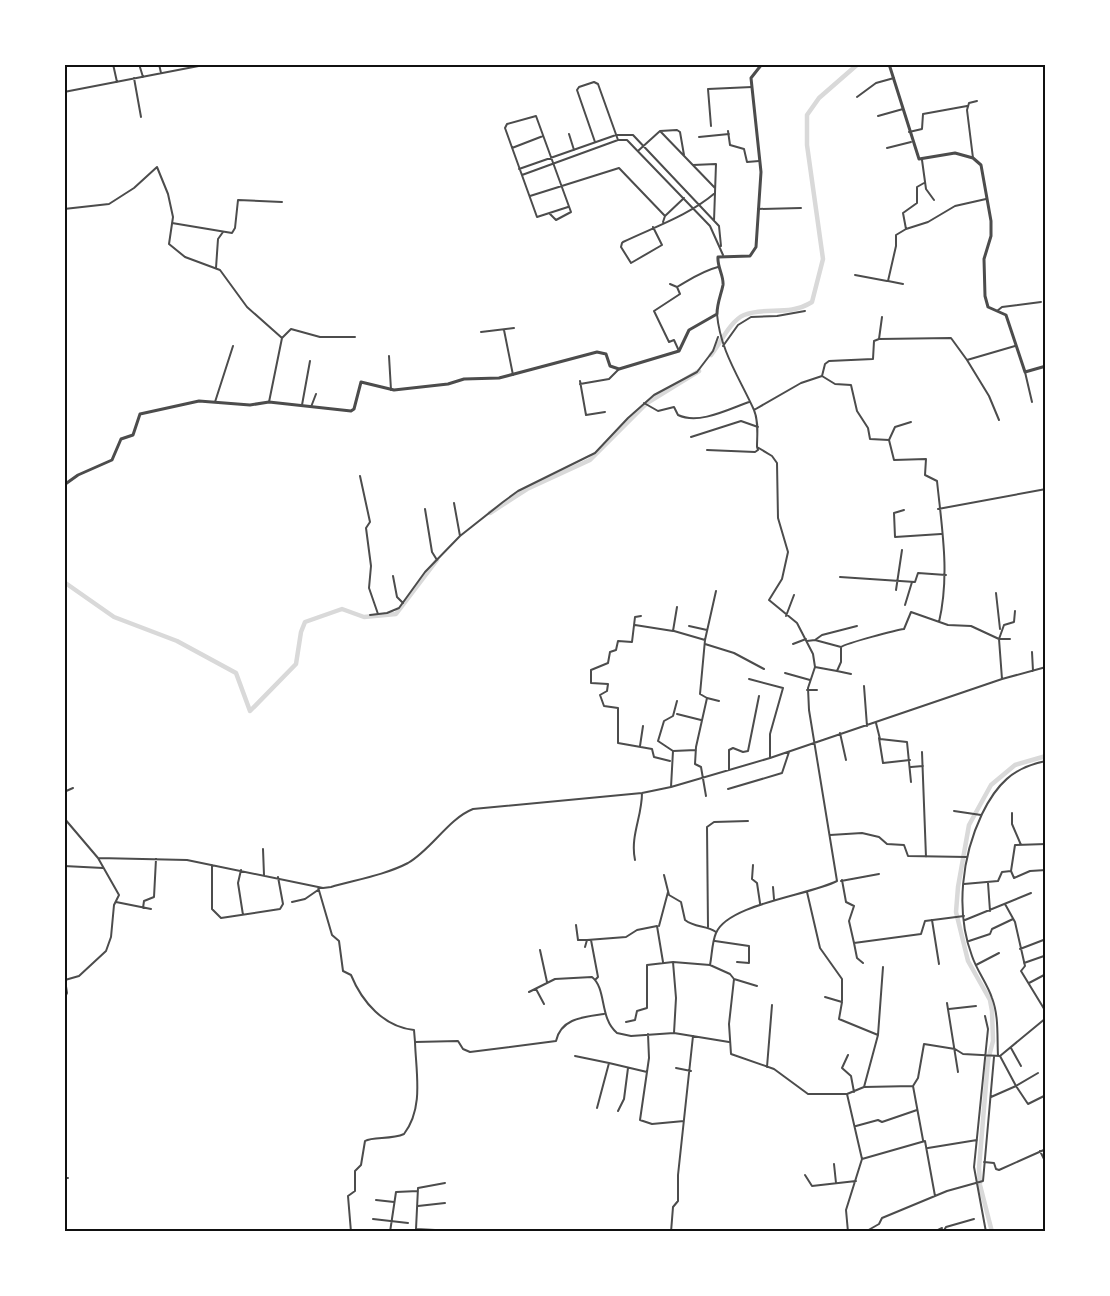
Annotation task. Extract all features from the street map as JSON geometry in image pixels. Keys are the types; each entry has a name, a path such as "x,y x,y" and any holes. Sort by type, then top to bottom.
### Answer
{"street":[{"path":"113,64 117,82"},
{"path":"140,64 142,77"},
{"path":"159,64 161,73"},
{"path":"180,64 181,70"},
{"path":"64,92 209,64"},
{"path":"707,450 755,452 759,450 757,447 758,427 754,410 722,346 720,337 717,314 718,298 723,284 717,258 723,255 753,255 756,248 759,161 752,76 762,64"},
{"path":"889,64 911,142 919,159 922,160 924,183 929,196 934,200"},
{"path":"134,78 141,117"},
{"path":"856,97 876,83 894,78"},
{"path":"595,142 577,90 579,87 597,82 618,140"},
{"path":"711,126 708,89 752,87"},
{"path":"909,132 922,129 923,114 967,106 977,101"},
{"path":"967,106 973,158"},
{"path":"878,116 903,109"},
{"path":"550,214 556,220 570,214 568,207 552,164 536,116 518,120 505,127 537,217 568,207"},
{"path":"639,150 660,131 679,130 684,156"},
{"path":"660,131 715,188"},
{"path":"699,137 728,133 731,146 744,149 747,162 759,161"},
{"path":"569,134 574,150"},
{"path":"519,169 616,135 633,135 721,229 723,255"},
{"path":"512,148 543,136"},
{"path":"522,175 618,140 627,140 712,229 721,246"},
{"path":"887,148 911,142"},
{"path":"922,160 955,153 973,158 981,165 992,229 985,252 984,288 988,307 1006,315 1025,372 1032,402"},
{"path":"693,165 715,163 714,221"},
{"path":"64,209 109,204 132,190 157,167 168,194 173,216 169,242 173,249 185,257 220,270 247,307 282,338"},
{"path":"529,197 621,168 665,216"},
{"path":"906,229 903,213 917,203 916,187 924,183"},
{"path":"653,227 662,244 631,263 621,244 653,227 663,222 694,210 715,193"},
{"path":"663,222 665,216 684,198"},
{"path":"888,281 896,246 896,235 928,222 955,206 987,199"},
{"path":"172,223 234,232 238,200 282,202"},
{"path":"758,209 801,208"},
{"path":"216,268 218,239 223,232"},
{"path":"670,284 677,286 693,280 700,273 718,267"},
{"path":"855,275 903,284"},
{"path":"677,286 680,294 654,312 669,342 674,340 679,351"},
{"path":"997,311 1002,307 1041,302"},
{"path":"722,346 738,325 751,316 777,316 806,311"},
{"path":"679,351 688,330 717,314"},
{"path":"879,339 882,317"},
{"path":"481,332 513,328"},
{"path":"269,402 282,338 291,329 320,337 355,337"},
{"path":"504,330 513,375"},
{"path":"370,615 395,611 460,536 518,491 588,459 644,404 664,388 697,372 713,351 720,337"},
{"path":"822,376 824,366 829,361 873,359 874,341 879,339 951,338 989,396 999,420"},
{"path":"215,402 233,346"},
{"path":"967,360 1015,346"},
{"path":"605,412 586,415 580,383 609,379 619,369 679,351"},
{"path":"64,484 112,460 121,439 133,435 140,414 186,402 250,405 269,402 353,411 361,382 391,390 513,375 597,352 605,353 610,366 619,369"},
{"path":"389,356 391,390"},
{"path":"302,405 310,361"},
{"path":"1025,372 1046,366"},
{"path":"754,410 801,383 822,376"},
{"path":"822,376 835,384 850,385 857,411 868,428 870,439 889,441"},
{"path":"311,406 316,393"},
{"path":"644,404 658,411 674,407 678,416 688,418 718,414 749,402"},
{"path":"691,437 741,421 758,427"},
{"path":"911,422 895,427 889,441 894,460 926,459 925,476 938,481 938,509 946,575 939,622"},
{"path":"757,447 776,459 778,518 788,552 782,579 769,600 797,623 806,640 815,667 807,690 837,881"},
{"path":"360,476 370,522 366,528 371,566 369,588 378,614"},
{"path":"938,509 1046,489"},
{"path":"454,503 460,536"},
{"path":"425,509 432,552 437,560"},
{"path":"904,510 894,513 895,537 941,534"},
{"path":"896,590 902,549"},
{"path":"840,577 912,582 916,581 918,573 946,575"},
{"path":"393,576 397,597 403,603"},
{"path":"905,605 912,582"},
{"path":"716,591 705,642 700,694 719,701"},
{"path":"996,593 1002,679"},
{"path":"786,616 794,596"},
{"path":"673,631 676,607"},
{"path":"1000,629 1014,622 1015,611"},
{"path":"793,644 815,640 841,647 849,642 868,640 904,629 910,612 939,622 971,626 999,639 1010,639"},
{"path":"641,616 635,616 632,642 618,642 616,649 610,652 608,663 591,670 590,678 591,683 608,684 607,691 600,695 604,706 618,708 618,743 652,749 654,758 670,761"},
{"path":"634,625 673,631 675,634 734,653 764,669"},
{"path":"689,626 707,630"},
{"path":"815,640 822,635 857,626"},
{"path":"837,671 841,662 841,647"},
{"path":"1032,652 1033,670"},
{"path":"815,667 851,674"},
{"path":"98,858 156,858 212,864 278,877 318,888 331,887 408,863 425,851 462,815 473,809 642,794 671,787 770,758 814,741 867,726 1002,679 1046,667"},
{"path":"785,673 810,680"},
{"path":"748,679 783,688 770,734 770,758"},
{"path":"864,686 867,726"},
{"path":"807,690 817,690"},
{"path":"729,770 729,750 733,748 743,752 748,751 759,696"},
{"path":"706,698 695,764 701,767 706,796"},
{"path":"677,701 673,716 664,722 658,739 659,743 673,751 696,750"},
{"path":"677,714 701,720"},
{"path":"876,723 883,763 910,760"},
{"path":"640,746 643,726"},
{"path":"840,733 846,760"},
{"path":"879,738 906,741 911,767 911,782"},
{"path":"671,787 670,761 673,751"},
{"path":"728,789 782,773 789,751"},
{"path":"922,752 927,857"},
{"path":"865,1232 879,1224 882,1218 935,1196 983,1181 996,1056 995,1008 976,965 964,917 966,857 989,798 1004,779 1026,765 1046,761"},
{"path":"911,767 923,766"},
{"path":"64,792 73,788"},
{"path":"635,860 633,843 642,807 642,794"},
{"path":"954,811 981,815"},
{"path":"1012,813 1012,824 1021,845"},
{"path":"65,818 98,858 119,895 113,908 111,937 106,951 79,976 65,981"},
{"path":"708,927 706,827 714,822 748,821"},
{"path":"830,835 853,832 879,837 887,844 904,845 906,855 966,857"},
{"path":"1046,844 1014,846 1011,871 1016,878 1030,871 1045,870 1046,880"},
{"path":"262,849 264,875"},
{"path":"143,908 144,901 154,897 156,858"},
{"path":"212,864 210,894 212,909 221,918 282,907 278,877"},
{"path":"753,865 752,879 757,883 760,903"},
{"path":"64,866 103,868"},
{"path":"241,870 238,884 243,915"},
{"path":"964,884 998,881 1003,872 1011,871"},
{"path":"710,965 716,932 728,921 760,903 807,892 837,881 879,874"},
{"path":"664,875 671,897 681,902 685,921 692,925 708,927 716,932"},
{"path":"842,880 846,902 854,906 849,921 858,958 863,963"},
{"path":"988,883 990,911"},
{"path":"773,887 774,899"},
{"path":"292,902 305,900 318,888"},
{"path":"318,888 332,934 339,941 343,971 351,975 356,989 384,1021 414,1030 418,1094 416,1108 404,1134 392,1139 365,1141 361,1165 355,1171 355,1191 348,1195 351,1232"},
{"path":"663,962 659,926 668,892"},
{"path":"807,892 820,948 842,979 839,1019 878,1035"},
{"path":"854,943 922,933 924,922 990,911 1030,893"},
{"path":"116,902 152,909"},
{"path":"1005,904 1013,918 1024,963 1021,970 1046,1012"},
{"path":"969,941 990,934 992,928 1013,918"},
{"path":"932,920 939,964"},
{"path":"576,924 578,940 626,937 641,929 659,926"},
{"path":"1020,948 1046,939"},
{"path":"585,947 589,940"},
{"path":"589,940 604,1014 617,1033 632,1036 674,1033 730,1042"},
{"path":"714,941 749,946 749,963 738,962"},
{"path":"540,950 547,982"},
{"path":"976,965 999,953"},
{"path":"1024,963 1044,956"},
{"path":"627,1022 636,1020 637,1011 647,1008 647,965 663,962 710,965 730,974 734,979 757,986"},
{"path":"673,962 676,998 674,1033"},
{"path":"64,967 67,990 64,999"},
{"path":"864,1087 878,1035 883,967"},
{"path":"1029,983 1046,974"},
{"path":"529,992 547,982 567,978 596,979"},
{"path":"734,979 731,1054 781,1073 808,1094 847,1094 864,1087 913,1086"},
{"path":"536,989 544,1004"},
{"path":"825,997 842,1001"},
{"path":"947,1003 958,1072"},
{"path":"767,1067 772,1005"},
{"path":"949,1010 976,1006"},
{"path":"415,1042 458,1041 463,1049 470,1052 522,1047 556,1041 557,1032 572,1019 604,1014"},
{"path":"985,1016 988,1026 987,1056 977,1140 976,1182 986,1232"},
{"path":"935,1196 928,1148 923,1140 913,1086 918,1078 924,1045 955,1049 963,1054 996,1056 1011,1048 1046,1018"},
{"path":"648,1034 647,1072 640,1120 652,1124 684,1121"},
{"path":"671,1232 673,1207 678,1201 678,1175 691,1071 693,1035"},
{"path":"1011,1048 1021,1066"},
{"path":"848,1054 842,1068 851,1076 854,1092"},
{"path":"575,1056 647,1072"},
{"path":"996,1056 1028,1104 1046,1095"},
{"path":"597,1108 609,1063"},
{"path":"618,1111 624,1099 628,1068"},
{"path":"676,1068 691,1071"},
{"path":"991,1097 1038,1073"},
{"path":"847,1094 862,1159 846,1210 848,1232"},
{"path":"856,1126 879,1120 882,1122 917,1110"},
{"path":"862,1159 923,1140"},
{"path":"928,1148 977,1140"},
{"path":"984,1162 994,1163 996,1169 999,1170 1046,1149"},
{"path":"1040,1151 1046,1163"},
{"path":"834,1164 836,1183"},
{"path":"805,1174 810,1186 856,1181"},
{"path":"435,1230 416,1229 419,1186 445,1183"},
{"path":"390,1232 397,1191 418,1191"},
{"path":"376,1200 394,1202"},
{"path":"418,1206 445,1203"},
{"path":"373,1219 408,1223"},
{"path":"934,1232 974,1219"}],"waterway":[{"path":"711,355 730,327 744,315 761,311 794,309 812,302 823,259 807,145 807,115 819,98 858,64"},
{"path":"490,513 527,489 590,460 647,403 699,371"},
{"path":"64,582 114,617 177,641 236,673 250,711 296,664 301,632 305,622 342,609 364,617 396,614 437,560"},
{"path":"992,1232 980,1185 979,1168 988,1060 993,1041 992,1011 990,1000 968,961 956,912 958,887 969,825 991,785 1015,765 1046,756"}]}
